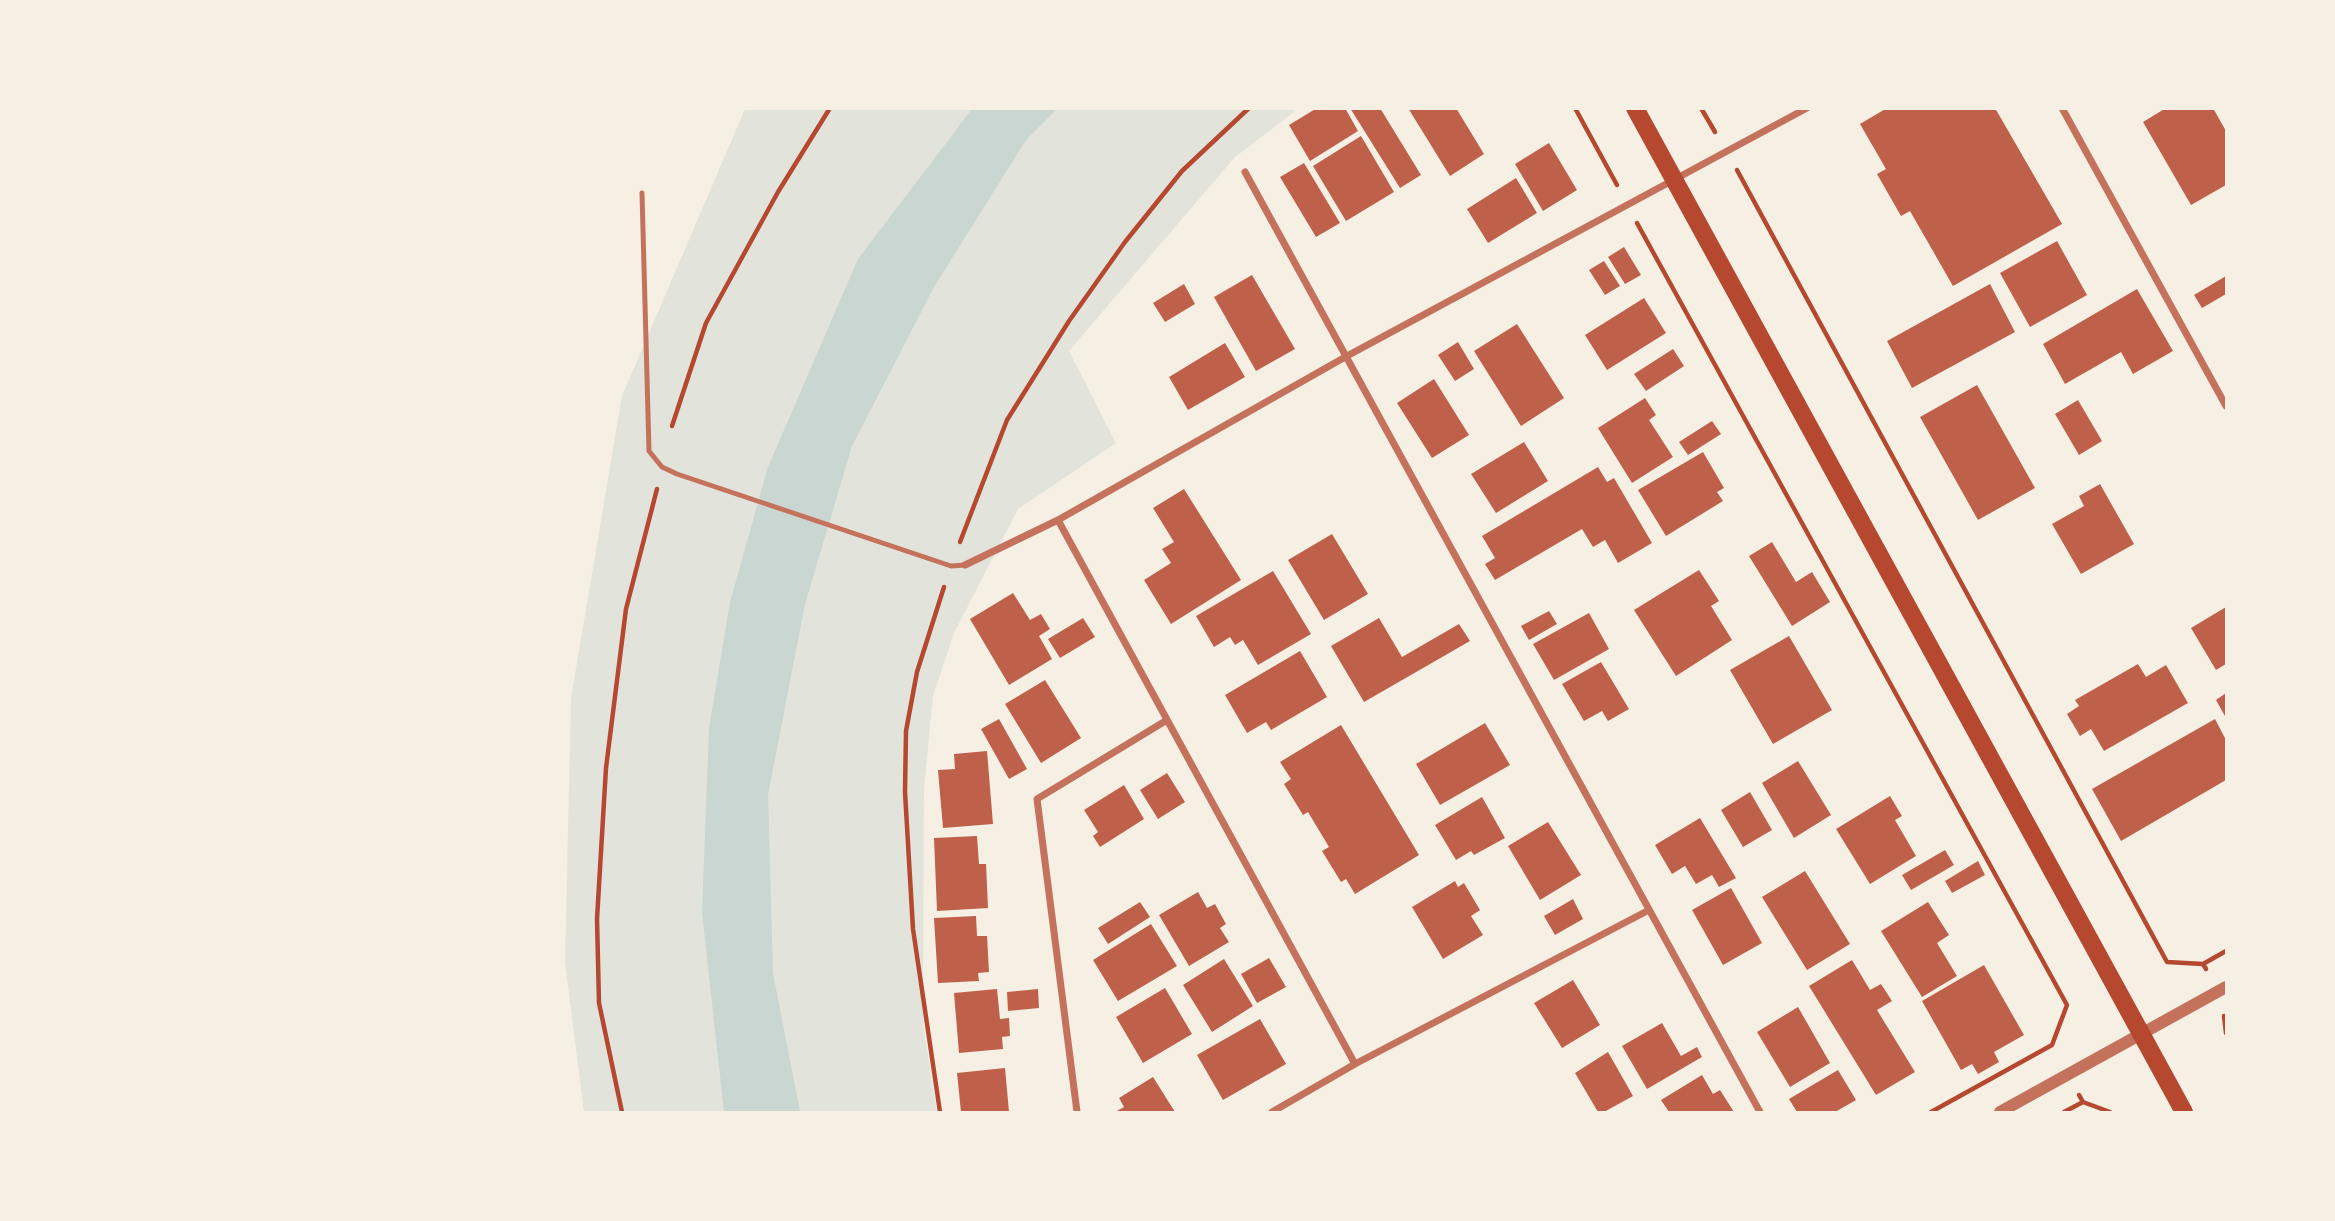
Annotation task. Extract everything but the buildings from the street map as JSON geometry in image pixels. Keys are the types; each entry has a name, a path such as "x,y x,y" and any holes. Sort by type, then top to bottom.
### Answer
{"main road":[{"path":"1635,108 2184,1112"}],"street":[{"path":"965,565 1058,520 1347,356 1807,108"},
{"path":"2062,108 2227,406"},
{"path":"1245,172 1760,1112"},
{"path":"1058,520 1355,1064"},
{"path":"1077,1112 1037,799 1167,720"},
{"path":"1272,1112 1355,1064 1649,910"},
{"path":"2000,1112 2223,989"}],"lane":[{"path":"642,193 649,452 662,467 951,566 965,565"}],"path":[{"path":"622,1112 599,1003 597,919 606,768 626,609 675,418 706,323 778,192 830,108"},
{"path":"940,1112 914,929 905,792 906,731 917,672 951,566 1007,420 1069,321 1125,242 1182,171 1249,108"},
{"path":"1575,108 2067,1006 2052,1045 1931,1112"},
{"path":"1701,108 2167,962 2203,964 2227,951"},
{"path":"2203,964 2223,989 2227,1032"},
{"path":"2064,1112 2083,1102 2110,1112"}],"shaded area":[{"path":"745,109 1298,109 1235,157 1069,351 1116,443 1018,509 954,633 933,696 924,789 923,1023 937,1112 584,1112 565,962 571,698 622,396"},
{"path":"972,109 1057,109 1026,140 934,287 852,446 805,604 768,795 773,973 800,1112 724,1112 702,912 709,728 730,602 768,467 858,259"}]}
